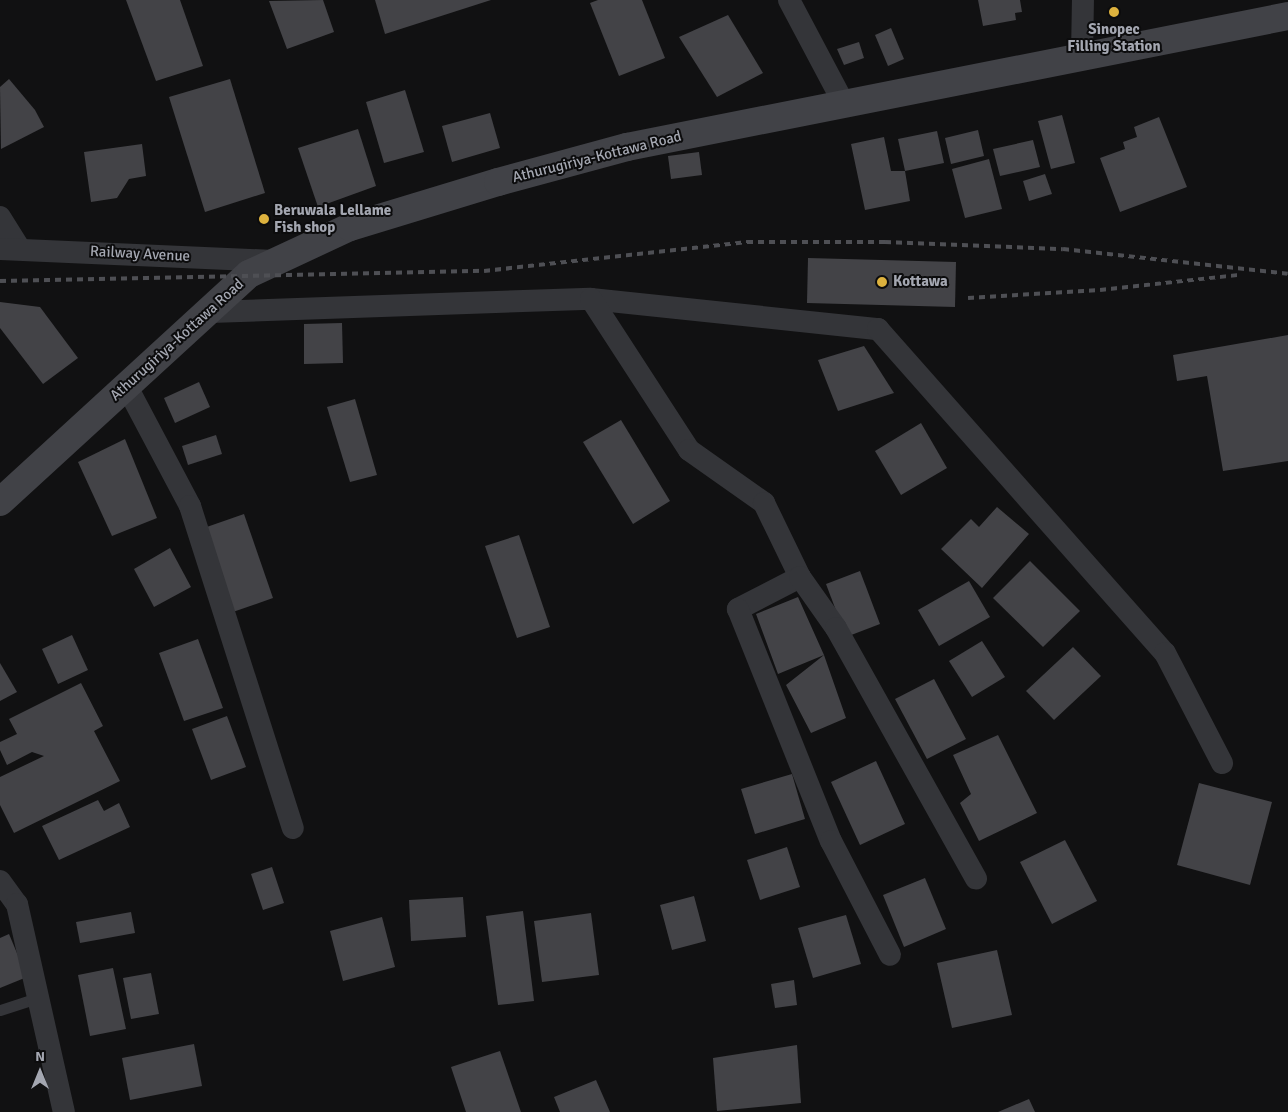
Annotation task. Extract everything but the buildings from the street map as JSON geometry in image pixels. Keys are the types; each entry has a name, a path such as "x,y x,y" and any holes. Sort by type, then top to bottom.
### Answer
{"main road":[{"name":"Athurugiriya-Kottawa Road","path":"0,502 250,274 350,227 498,182 627,147 843,102 1288,16"}],"street":[{"path":"789,0 843,102"},
{"path":"1082,55 1083,0"},
{"path":"0,217 9,249"},
{"name":"Railway Avenue","path":"9,249 280,261"},
{"path":"210,312 591,299 878,329 1165,653 1222,763"},
{"path":"591,299 689,450 764,503 800,577 836,628 976,879"},
{"path":"126,386 190,506 293,828"},
{"path":"800,577 738,609 831,841 890,955"},
{"path":"0,881 17,904 36,998 64,1112"}],"lane":[{"path":"0,1010 36,998"}],"railway":[{"path":"0,281 484,271 747,242 885,242 1063,249 1288,274"},
{"path":"968,298 1100,290 1239,275"}],"place":[{"name":"Sinopec Filling Station","path":"1114,12"},
{"name":"Beruwala Lellame Fish shop","path":"264,219"},
{"name":"Kottawa","path":"882,282"}]}
